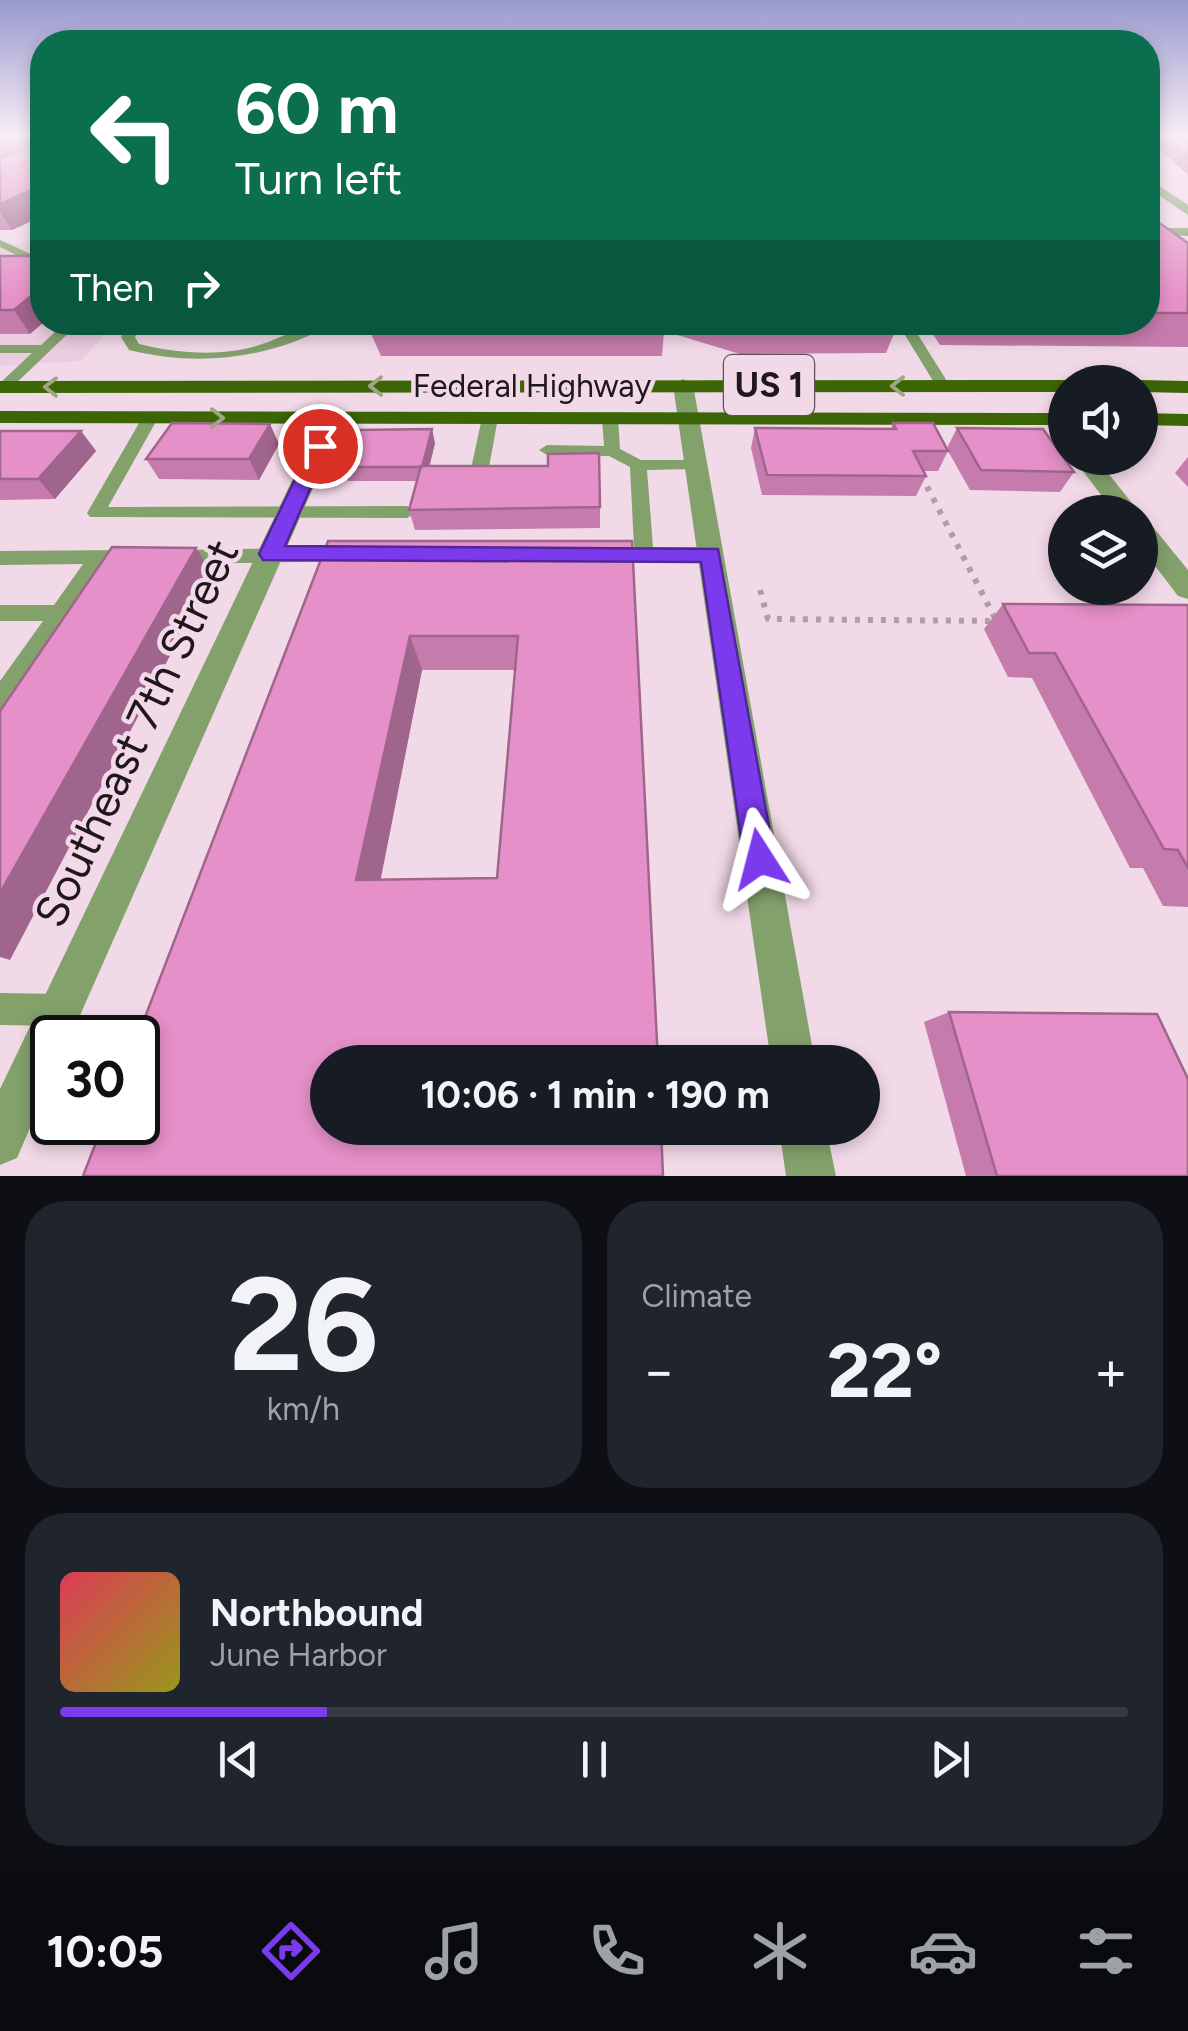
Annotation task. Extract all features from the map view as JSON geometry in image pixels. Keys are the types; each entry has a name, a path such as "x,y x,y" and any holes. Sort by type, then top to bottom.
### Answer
{"main road":[{"name":"Federal Highway","path":"2,387 1048,386"},
{"path":"1158,386 1188,386"},
{"name":"Federal Highway","path":"0,417 688,418 1048,424"},
{"path":"1158,419 1188,420"}],"street":[{"path":"1160,191 1188,212"},
{"path":"1160,230 1188,232"},
{"path":"1160,236 1188,254"},
{"path":"683,385 789,1045"},
{"name":"Southeast 7th Street","path":"0,1141 333,418"},
{"path":"1098,475 1114,495"},
{"path":"1158,551 1188,589"},
{"path":"806,1145 811,1176"}],"lane":[{"path":"0,242 30,258"},
{"path":"0,260 30,252"},
{"path":"2,387 59,335"},
{"path":"129,335 134,347 229,355 256,351 290,335"},
{"path":"912,335 943,386"},
{"path":"0,349 44,348"},
{"path":"150,418 96,513 407,512"},
{"path":"478,478 490,418"},
{"path":"610,418 612,451"},
{"path":"546,450 612,451 638,465 696,464"},
{"path":"638,465 644,554"},
{"path":"0,558 368,554"},
{"path":"585,554 711,554"},
{"path":"0,699 99,557"},
{"path":"0,613 60,613"},
{"path":"0,1008 60,1010"}],"path":[{"path":"919,471 1000,629"},
{"path":"760,590 768,620 996,620"}],"shaded area":[{"path":"30,241 30,335 103,335 82,361 0,366 0,248"}],"building":[{"path":"0,190 30,190 30,190 0,204"},
{"path":"1160,223 1188,243 1188,313 1160,313"},
{"path":"0,256 30,256 30,297 14,310 0,310"},
{"path":"172,423 270,424 249,459 146,459"},
{"path":"893,423 933,423 948,451 913,451 926,476 767,475 755,428 896,429"},
{"path":"957,428 1043,429 1048,436 1048,471 981,470"},
{"path":"432,429 422,467 343,467 357,430"},
{"path":"0,431 81,431 38,479 0,479"},
{"path":"599,453 600,507 409,510 421,466 548,466 548,454"},
{"path":"328,541 632,541 657,1045 310,1045 310,1145 662,1145 663,1176 83,1176 95,1145 160,1145 160,1015 146,1015","holes":["410,636 518,636 497,878 356,880"]},
{"path":"112,547 196,548 0,893 0,711"},
{"path":"1003,604 1187,605 1188,868 1178,850 1164,849 1055,653 1029,653"},
{"path":"949,1012 1157,1014 1188,1079 1188,1176 997,1176"}],"route":[{"path":"320,446 270,554 711,554 760,859"}]}
